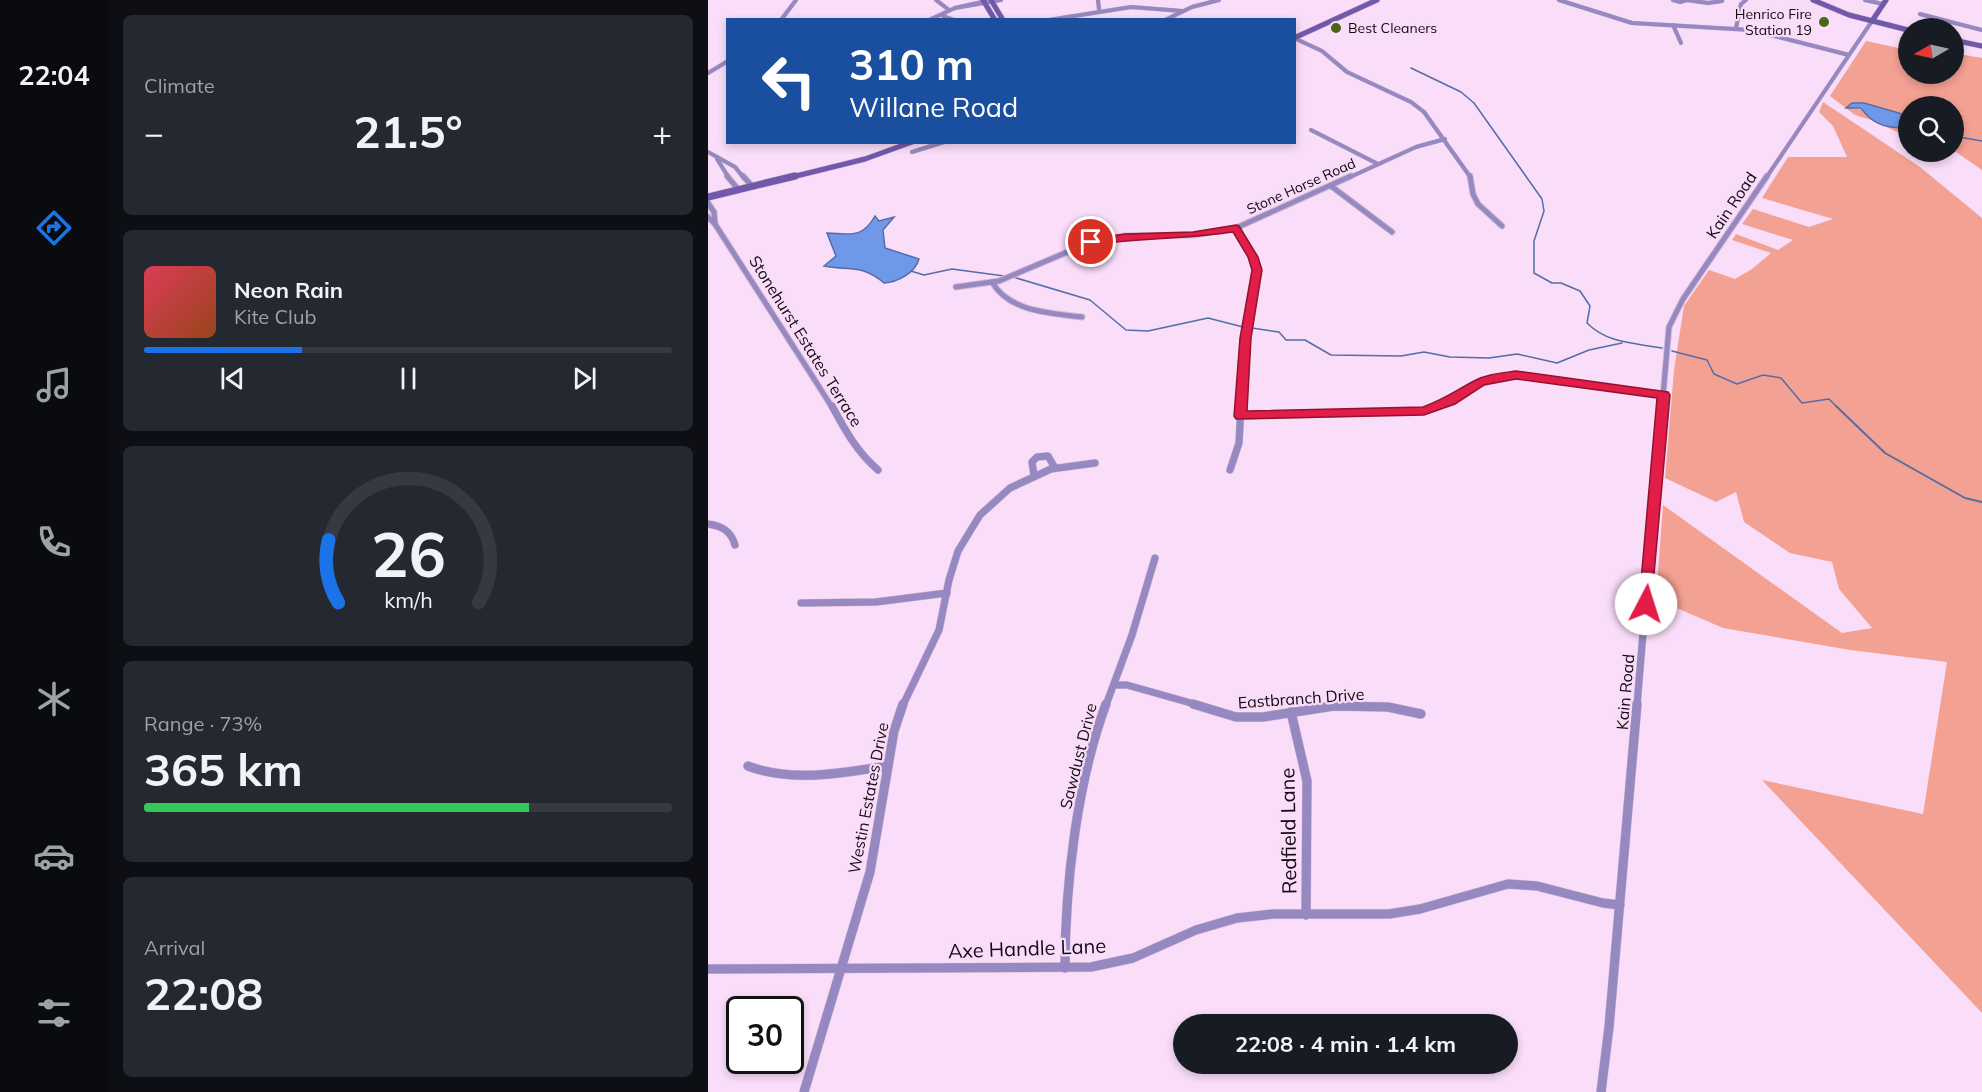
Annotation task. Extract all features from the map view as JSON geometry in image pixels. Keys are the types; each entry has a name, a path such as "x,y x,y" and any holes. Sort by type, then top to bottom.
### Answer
{"main road":[{"path":"1296,37 1377,0"},
{"path":"1813,0 1898,27"},
{"path":"1820,0 1873,20 1898,25"},
{"path":"988,1 994,18"},
{"path":"988,1 1001,18"},
{"name":"Kain Road","path":"1873,20 1885,2"},
{"path":"1964,41 1982,45"},
{"path":"752,186 894,144"},
{"path":"708,198 856,161 906,144"}],"street":[{"path":"782,18 796,0"},
{"path":"936,0 949,10"},
{"path":"934,18 955,8 1001,0"},
{"path":"1098,0 1099,9"},
{"path":"1169,18 1182,11 1219,0"},
{"path":"1559,0 1625,21 1736,28 1777,35 1849,55"},
{"path":"1673,0 1708,3 1722,1"},
{"path":"1736,28 1741,4 1746,0"},
{"path":"1865,0 1885,2"},
{"path":"1058,18 1099,9 1145,5 1182,11"},
{"path":"1920,14 1982,30"},
{"path":"941,15 949,18"},
{"name":"Kain Road","path":"1600,1092 1620,905 1668,336 1674,314 1873,20"},
{"path":"1672,25 1681,43"},
{"path":"1296,39 1319,49 1347,72 1414,104 1428,116 1471,178 1476,202 1502,226"},
{"path":"708,73 726,62"},
{"path":"1311,130 1378,164"},
{"name":"Stone Horse Road","path":"956,287 992,282 1091,242 1125,237 1193,235 1236,228 1421,145 1445,139"},
{"path":"912,152 938,144"},
{"path":"708,152 735,167 752,186"},
{"path":"717,159 720,167 738,189"},
{"path":"1331,186 1392,232"},
{"name":"Stonehurst Estates Terrace","path":"708,203 714,212 715,224"},
{"name":"Stonehurst Estates Terrace","path":"708,217 715,224 824,391 863,458 878,470"},
{"path":"1230,470 1237,454 1246,338 1257,270 1253,257 1236,228"},
{"path":"992,282 999,296 1019,306 1082,317"},
{"path":"1240,416 1424,411 1450,402 1480,383 1496,377 1516,375 1664,395"},
{"name":"Westin Estates Drive","path":"1034,475 1032,462 1037,457 1048,456 1055,468"},
{"name":"Westin Estates Drive","path":"804,1092 870,872 898,716 939,630 958,551 980,515 1004,492 1034,475 1055,468 1095,463"},
{"path":"708,524 727,529 734,538 735,545"},
{"name":"Sawdust Drive","path":"1065,968 1065,946 1079,808 1097,729 1132,634 1155,558"},
{"path":"801,603 876,602 947,593"},
{"name":"Eastbranch Drive","path":"1114,685 1151,691 1236,717 1263,717 1334,706 1368,706 1421,714"},
{"name":"Redfield Lane","path":"1291,712 1307,781 1306,915"},
{"path":"748,766 771,774 841,773 888,766"},
{"name":"Axe Handle Lane","path":"708,969 1091,967 1126,960 1196,930 1237,918 1273,914 1389,914 1420,909 1490,888 1516,884 1537,886 1603,903 1620,905"}],"shaded area":[{"path":"1866,41 1898,48 1898,84 1964,84 1964,55 1982,58 1982,170 1964,158 1964,96 1898,96 1898,113 1864,103 1846,108 1862,110 1883,123 1898,127 1898,132 1855,115 1830,96"},
{"path":"1823,102 1898,152 1898,162 1913,162 1920,167 1982,218 1982,1013 1762,780 1923,814 1947,662 1850,650 1723,628 1656,599 1663,505 1842,633 1872,628 1839,589 1832,562 1790,553 1744,522 1736,492 1716,502 1665,478 1674,370 1684,306 1709,270 1735,279 1752,269 1771,253 1732,240 1736,234 1778,250 1793,240 1742,224 1753,209 1809,227 1833,219 1762,198 1788,157 1847,157 1833,126 1819,112"}],"water":[{"path":"1852,103 1864,103 1898,113 1898,127 1878,123 1860,108 1846,108"},
{"path":"875,216 879,221 894,217 883,230 885,248 919,259 914,269 900,279 884,283 869,273 856,269 824,266 836,256 827,233 855,234 865,228"}],"waterway":[{"path":"1411,68 1461,92 1474,103 1542,199 1544,211 1534,241 1534,273 1552,283 1561,283 1580,291 1590,306 1587,323 1595,330 1622,342 1662,348"},
{"path":"1964,138 1982,141"},
{"path":"911,271 924,275 952,269 1004,276"},
{"path":"1013,277 1090,300 1126,330 1148,331 1208,318 1243,327"},
{"path":"1252,328 1279,332 1286,340 1305,340 1331,355 1401,356 1424,352 1450,357 1489,358 1517,354 1557,363 1589,350 1622,343"},
{"path":"1672,351 1707,360 1714,374 1737,384 1763,375 1781,378 1802,403 1829,399 1836,406"},
{"path":"1836,406 1885,453 1965,498 1982,502"}],"place":[{"name":"Henrico Fire Station 19","path":"1824,22"},
{"name":"Best Cleaners","path":"1336,28"}],"route":[{"path":"1091,242 1108,238 1193,235 1236,228 1253,257 1257,270 1246,338 1240,416 1424,411 1450,402 1470,387 1480,383 1496,377 1516,375 1664,395 1646,604"}]}
